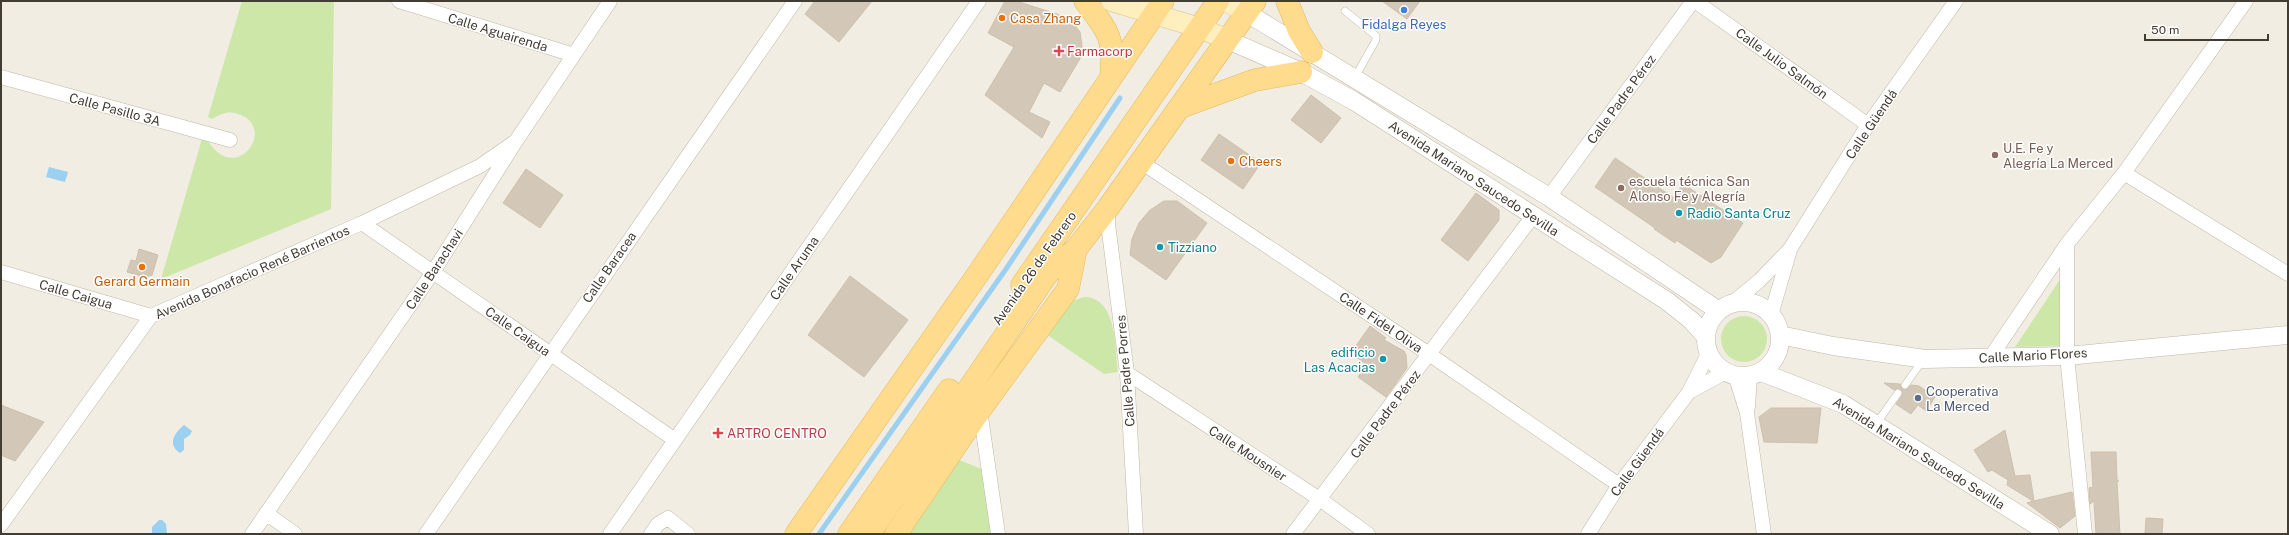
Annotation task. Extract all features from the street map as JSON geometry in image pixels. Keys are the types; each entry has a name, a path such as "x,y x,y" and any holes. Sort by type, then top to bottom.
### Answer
{"main road":[{"path":"1085,1 1108,33 1112,44 1111,77"},
{"path":"1111,1 1159,8 1228,40"},
{"name":"Avenida 26 de Febrero","path":"849,534 1218,1"},
{"path":"1226,1 1251,7"},
{"path":"1288,1 1299,31 1312,52"},
{"name":"Avenida 26 de Febrero","path":"869,534 1048,273 1076,249 1108,208 1251,7"},
{"path":"796,534 978,274 1159,8"},
{"path":"1181,107 1255,80 1301,72"},
{"name":"Avenida 26 de Febrero","path":"896,534 980,410 1068,289 1076,249"},
{"path":"905,482 958,442"}],"street":[{"name":"Calle Aguairenda","path":"400,1 574,56"},
{"name":"Calle Barachavi","path":"252,534 433,272 516,141 610,1"},
{"name":"Calle Baracea","path":"426,534 794,1"},
{"name":"Calle Aruma","path":"610,534 979,1"},
{"name":"Calle Julio Salmón","path":"1694,1 1868,125"},
{"name":"Calle Padre Pérez","path":"1549,197 1694,1"},
{"name":"Calle Güendá","path":"1725,308 1759,281 1790,249 1868,125 1956,1"},
{"path":"1990,358 2067,244 2124,173 2246,1"},
{"name":"Avenida Mariano Saucedo Sevilla","path":"1251,7 1312,52 1549,197 1725,308"},
{"name":"Avenida Mariano Saucedo Sevilla","path":"1228,40 1301,72 1354,101 1667,301 1692,321 1708,345"},
{"name":"Calle Pasillo 3A","path":"1,77 230,140"},
{"name":"Avenida Bonafacio René Barrientos","path":"1,525 151,316 362,223 480,166 516,141"},
{"name":"Calle Fidel Oliva","path":"1141,162 1429,354 1619,485"},
{"path":"2124,173 2288,274"},
{"name":"Calle Padre Porres","path":"1108,208 1108,224 1127,374 1136,534"},
{"name":"Calle Padre Pérez","path":"1293,534 1321,500 1533,216"},
{"name":"Calle Caigua","path":"362,223 675,440"},
{"path":"2067,244 2067,356 2085,534"},
{"name":"Calle Güendá","path":"1771,315 1790,249"},
{"name":"Calle Caigua","path":"1,272 151,316"},
{"path":"1752,304 1762,308 1771,315 1777,324 1780,334 1778,353 1771,364 1743,374 1717,365 1708,345 1709,326 1725,308 1752,304"},
{"name":"Calle Mario Flores","path":"1780,334 1833,346 1925,358 2067,356 2288,335"},
{"name":"Calle Güendá","path":"1588,534 1619,485 1689,392 1708,345"},
{"name":"Calle Mousnier","path":"1127,374 1321,500 1368,534"},
{"name":"Avenida Mariano Saucedo Sevilla","path":"1743,374 1833,399 1876,424 2050,534"},
{"name":"Calle Güendá","path":"1689,392 1743,374"},
{"path":"1743,374 1764,534"},
{"path":"980,410 998,534"},
{"path":"266,513 295,534"},
{"path":"651,534 658,524 668,518 688,534"}],"lane":[{"path":"1344,11 1376,36 1376,40 1355,77"},
{"path":"1905,385 1925,358"},
{"path":"1876,424 1898,393"}],"green space":[{"path":"242,1 334,1 331,209 161,279 202,139 207,139 218,152 229,158 239,156 248,151 253,142 255,132 251,122 241,115 230,112 212,119 208,117"},
{"path":"2061,280 2061,346 2015,347 2059,281"},
{"path":"1084,297 1095,299 1103,305 1108,314 1115,337 1118,372 1104,374 1046,334 1072,301"},
{"path":"1744,316 1757,320 1763,326 1767,339 1763,352 1757,358 1744,362 1731,358 1725,352 1721,339 1725,326 1731,320"},
{"path":"957,459 984,470 993,534 906,534"}],"water":[{"path":"49,167 68,172 65,182 46,177"},
{"path":"184,425 192,431 190,435 184,439 184,450 180,453 174,446 173,439"},
{"path":"159,520 162,520 166,524 167,534 152,533 152,527"}],"building":[{"path":"815,1 872,1 839,42 805,14"},
{"path":"1005,1 1016,1 1057,14 1072,22 1080,32 1082,46 1081,57 1060,92 1044,83 1029,112 1050,122 1042,138 985,95 1014,47 988,33"},
{"name":"Fidalga Reyes","path":"1382,1 1420,1 1407,19"},
{"path":"1311,95 1341,118 1321,143 1291,120"},
{"name":"Cheers","path":"1219,134 1261,163 1243,189 1201,160"},
{"path":"1615,158 1674,198 1683,184 1743,223 1721,257 1711,263 1676,240 1675,243 1595,187"},
{"path":"526,169 563,195 540,228 503,203"},
{"path":"1476,193 1499,210 1499,220 1468,261 1441,240"},
{"name":"Tizziano","path":"1164,201 1177,201 1207,223 1166,280 1130,255 1132,239 1139,223 1150,210"},
{"name":"Gerard Germain","path":"139,249 158,255 152,275 145,277 127,272 131,260 136,261"},
{"path":"850,276 908,320 864,377 808,335"},
{"name":"edificio Las Acacias","path":"1370,326 1386,338 1384,340 1404,351 1406,355 1407,368 1386,397 1358,377 1366,364 1351,353"},
{"name":"Cooperativa La Merced","path":"1884,383 1900,384 1902,389 1905,390 1911,385 1919,386 1935,397 1926,411 1918,405 1911,414 1896,404 1903,394 1901,389 1894,390"},
{"path":"1,405 44,422 15,461 1,455"},
{"path":"1771,408 1821,408 1817,443 1764,442 1759,417"},
{"path":"2005,430 2015,476 2030,475 2034,501 2072,492 2075,516 2060,528 2027,503 2033,501 2007,485 2008,480 1992,470 1988,472 1974,450"},
{"path":"2091,452 2116,452 2117,481 2119,481 2117,482 2120,534 2096,534 2094,501 2090,504 2089,488 2093,487"},
{"path":"2146,518 2163,519 2162,534 2145,534"}],"waterway":[{"path":"819,534 1006,269 1120,98"}],"place":[{"name":"Fidalga Reyes","path":"1404,10"},
{"name":"Casa Zhang","path":"1002,18"},
{"name":"Farmacorp","path":"1059,51"},
{"name":"U.E. Fe y Alegría La Merced","path":"1995,155"},
{"name":"Cheers","path":"1231,161"},
{"name":"escuela técnica San Alonso Fe y Alegría","path":"1621,188"},
{"name":"Radio Santa Cruz","path":"1679,213"},
{"name":"Tizziano","path":"1160,247"},
{"name":"Gerard Germain","path":"142,267"},
{"name":"edificio Las Acacias","path":"1383,359"},
{"name":"Cooperativa La Merced","path":"1918,398"},
{"name":"ARTRO CENTRO","path":"718,433"}]}
